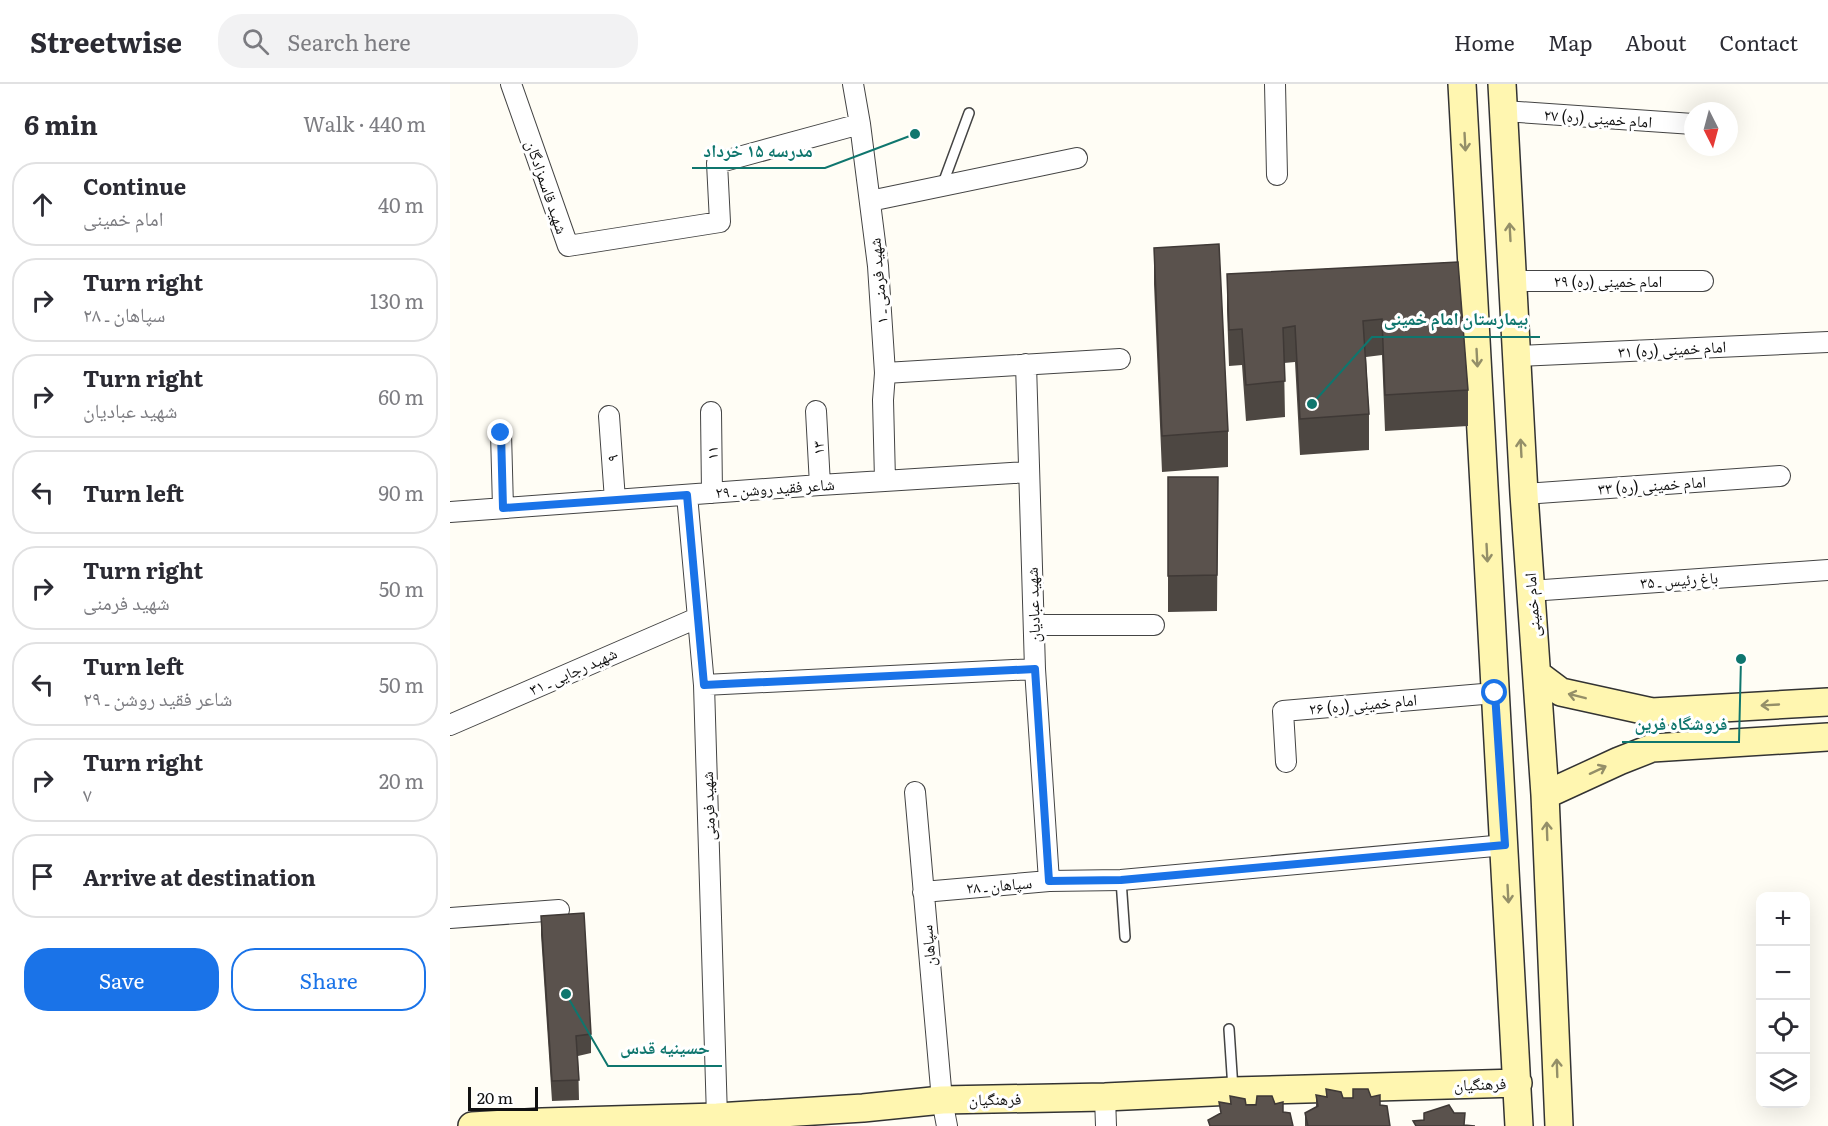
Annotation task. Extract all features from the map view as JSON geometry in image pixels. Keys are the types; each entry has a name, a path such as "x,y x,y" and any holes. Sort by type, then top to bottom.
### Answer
{"main road":[{"path":"1462,84 1519,1126"},
{"name":"امام خمینی","path":"1503,84 1524,494 1545,795 1559,1126"},
{"path":"1537,674 1562,692 1652,712 1828,702"},
{"path":"1652,712 1639,717 1634,730 1639,743 1652,748"},
{"path":"1545,795 1652,748 1828,737"},
{"name":"فرهنگیان","path":"471,1126 717,1117 864,1117 942,1100 1105,1097 1518,1083"}],"street":[{"name":"شهید قاسمزادگان","path":"511,84 568,246 720,222 717,163 860,124"},
{"name":"شهید فرمنی ـ ۱","path":"853,84 878,266 885,373 883,400 885,480"},
{"path":"1275,84 1277,174"},
{"name":"امام خمینی (ره) ۲۷","path":"1504,111 1684,123"},
{"path":"870,201 1077,158"},
{"name":"امام خمینی (ره) ۲۹","path":"1513,281 1703,281"},
{"name":"امام خمینی (ره) ۳۱","path":"1516,356 1828,342"},
{"path":"885,373 1120,359"},
{"name":"شهید عبادیان","path":"1026,364 1035,669 1049,881"},
{"name":"۱۳","path":"816,411 820,484"},
{"name":"۱۱","path":"711,412 712,493"},
{"name":"۹","path":"609,416 615,500"},
{"path":"501,433 503,508"},
{"name":"شاعر فقید روشن ـ ۲۹","path":"450,512 820,484 1028,472"},
{"name":"امام خمینی (ره) ۳۳","path":"1524,494 1780,476"},
{"name":"شهید فرمنی","path":"687,495 704,685 717,1117"},
{"name":"باغ رئیس ـ ۳۵","path":"1530,591 1828,570"},
{"name":"شهید رجایی ـ ۳۱","path":"450,725 697,618"},
{"path":"1034,625 1154,625"},
{"path":"704,685 1035,669"},
{"name":"امام خمینی (ره) ۲۶","path":"1286,762 1283,711 1495,693"},
{"name":"سپاهان","path":"915,792 942,1100 947,1126"},
{"name":"سپاهان ـ ۲۸","path":"923,892 1049,881 1121,880 1505,845"},
{"path":"450,918 559,910"},
{"path":"1105,1097 1106,1126"}],"lane":[{"path":"942,186 969,113"},
{"path":"1121,880 1125,937"},
{"path":"1229,1029 1233,1091"}],"building":[{"path":"1219,244 1228,431 1162,436 1154,248"},
{"path":"1458,262 1468,390 1385,395 1382,319 1363,321 1369,414 1300,419 1295,326 1283,328 1285,381 1246,385 1242,329 1229,330 1227,274"},
{"path":"1168,477 1218,477 1217,575 1168,576"},
{"path":"584,913 591,1034 576,1036 579,1080 552,1081 541,916"},
{"path":"1326,1089 1341,1092 1343,1098 1353,1098 1353,1089 1368,1089 1371,1097 1380,1095 1380,1105 1387,1106 1390,1126 1308,1126 1305,1113 1318,1106 1316,1095 1327,1097"},
{"path":"1230,1096 1245,1099 1246,1105 1256,1105 1257,1096 1272,1096 1275,1104 1283,1102 1283,1112 1290,1113 1293,1126 1210,1126 1208,1120 1221,1113 1219,1102 1231,1104"},
{"path":"1449,1105 1454,1113 1465,1113 1464,1125 1475,1126 1416,1126 1413,1121 1424,1120 1424,1113"}],"place":[{"name":"مدرسه ۱۵ خرداد","path":"915,134"},
{"name":"بیمارستان امام خمینی","path":"1312,404"},
{"name":"فروشگاه فرین","path":"1741,659"},
{"name":"حسینیه قدس","path":"566,994"}],"route":[{"path":"501,433 503,508 687,495 704,685 1035,669 1049,881 1121,880 1505,845 1495,693"}]}
